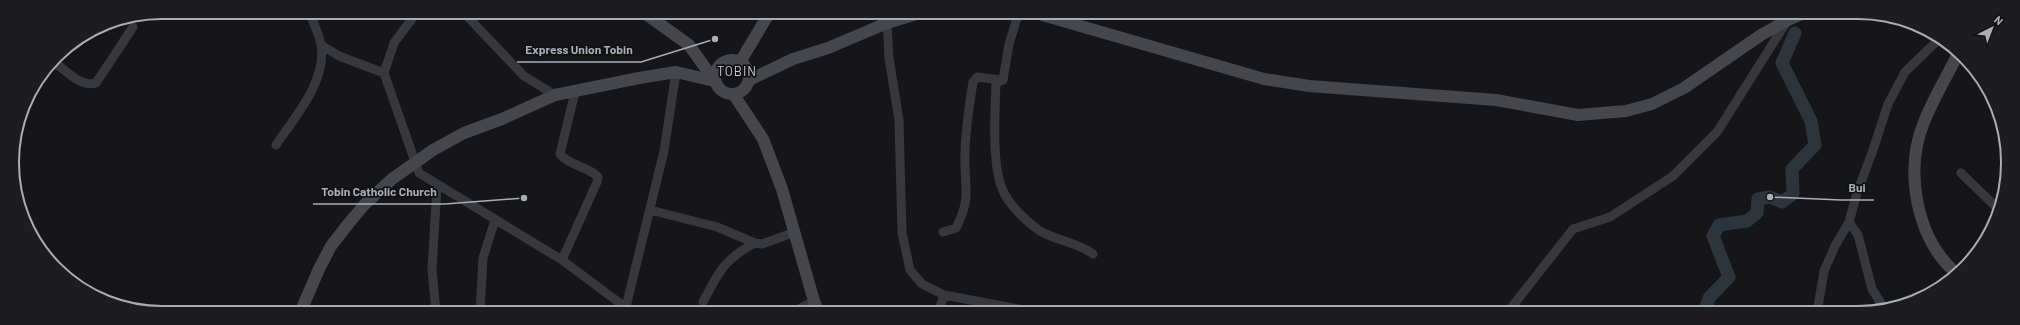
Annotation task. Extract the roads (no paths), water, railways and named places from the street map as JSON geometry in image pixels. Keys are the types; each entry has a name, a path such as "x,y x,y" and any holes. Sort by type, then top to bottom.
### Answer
{"main road":[{"path":"653,19 689,45 722,92 734,95 744,90 749,80 747,70 740,62 731,60 722,63 715,70 714,80"},
{"path":"740,62 766,19"},
{"path":"749,80 793,59 828,48 887,23 900,19"},
{"path":"1066,19 1264,79 1309,86 1496,100 1578,115 1626,111 1652,104 1684,88 1761,35 1788,20"},
{"path":"1953,269 1937,251 1923,222 1915,189 1918,140 1924,122 1956,58"},
{"path":"303,306 319,269 336,240 364,205 414,161 464,133 502,119 555,96 639,78 676,72 714,80"},
{"path":"734,95 763,139 782,189 816,306"}],"street":[{"path":"276,145 314,85 318,76 321,45 312,19"},
{"path":"411,19 394,43 384,73 418,173 437,186 562,260 622,306"},
{"path":"470,19 524,76 555,96"},
{"path":"1003,80 1009,44 1017,19"},
{"path":"1513,306 1574,229 1610,217 1673,176 1717,132 1788,20"},
{"path":"887,23 889,58 899,120 902,233 907,262 910,270 922,284 944,295 1003,306"},
{"path":"58,65 81,81 90,84 96,82 133,26"},
{"path":"1818,306 1824,271 1835,246 1849,222 1857,193 1888,104 1905,72 1936,42"},
{"path":"321,45 339,56 384,73"},
{"path":"629,306 664,151 676,72"},
{"path":"943,232 956,228 966,201 967,187 965,157 973,82 977,78 1003,80"},
{"path":"1003,80 996,83 995,112 999,174 1004,193 1017,209 1040,231 1056,239 1086,248 1093,254"},
{"path":"562,260 598,182 598,177 594,174 568,161 560,154 575,92"},
{"path":"1961,173 1994,205"},
{"path":"435,306 432,269 437,186"},
{"path":"650,210 717,227 755,243 762,244 795,232"},
{"path":"480,306 483,258 495,220"},
{"path":"1849,222 1858,235 1872,289 1881,304"},
{"path":"703,302 720,269 741,250 755,243"},
{"path":"940,306 944,295"}],"waterway":[{"path":"1706,306 1709,298 1729,277 1713,236 1719,225 1747,221 1757,213 1758,199 1770,197 1782,202 1793,194 1792,169 1815,145 1811,121 1782,63 1795,33"}],"place":[{"name":"Express Union Tobin","path":"715,39"},
{"name":"Bui","path":"1770,197"},
{"name":"Tobin Catholic Church","path":"524,198"}],"district":[{"name":"TOBIN","path":"737,71"}]}
